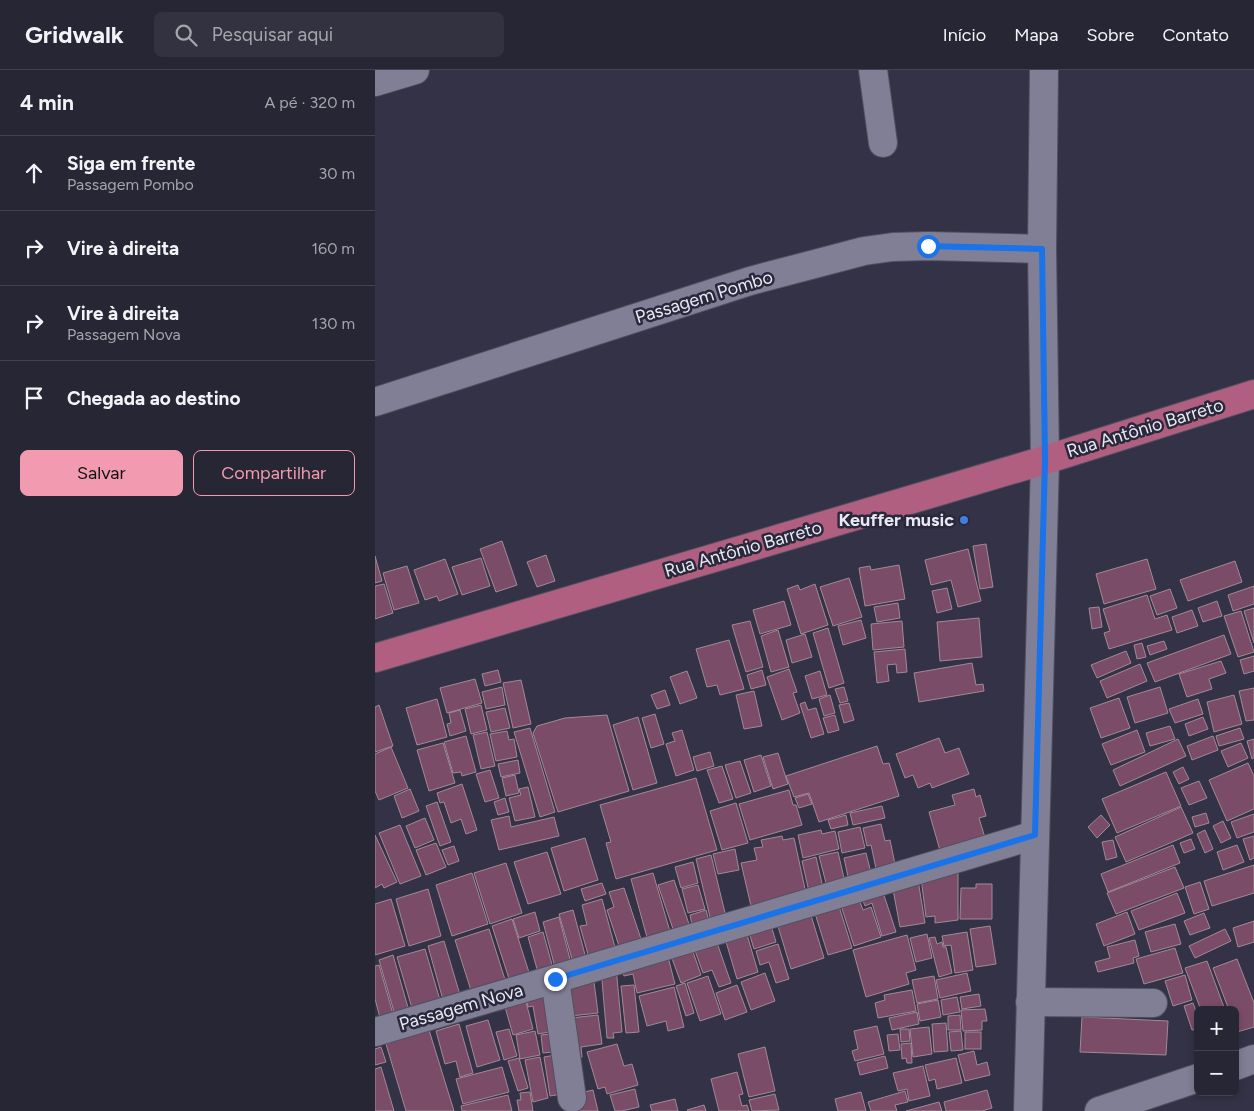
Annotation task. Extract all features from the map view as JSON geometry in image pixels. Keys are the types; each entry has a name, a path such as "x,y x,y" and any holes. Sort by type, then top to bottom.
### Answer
{"main road":[{"name":"Rua Antônio Barreto","path":"375,658 1045,460 1254,394"}],"street":[{"path":"375,82 415,70"},
{"path":"873,70 883,142"},
{"path":"1028,1111 1045,460 1042,249 1044,70"},
{"name":"Passagem Pombo","path":"375,402 751,282 864,251 893,247 928,246 1042,249"},
{"name":"Passagem Nova","path":"375,1032 1035,835"},
{"path":"555,979 572,1098"},
{"path":"1031,1002 1153,1003"},
{"path":"1239,1065 1254,1059"},
{"path":"1099,1111 1194,1079"}],"building":[{"path":"502,541 517,585 496,592 480,549"},
{"path":"986,544 993,587 980,589 973,546"},
{"path":"968,549 981,601 958,607 951,580 931,585 925,560"},
{"path":"546,555 555,581 537,587 527,562"},
{"path":"375,556 382,581 375,583"},
{"path":"481,558 490,586 462,595 452,567"},
{"path":"445,559 458,594 439,601 437,596 425,600 414,570"},
{"path":"1147,559 1156,589 1104,604 1096,574"},
{"path":"1235,561 1242,582 1188,601 1180,580"},
{"path":"899,565 905,599 865,606 859,568 870,566 871,570"},
{"path":"407,566 419,603 394,610 383,573"},
{"path":"849,578 862,617 833,626 820,587"},
{"path":"384,584 393,613 375,619 375,586"},
{"path":"815,584 828,625 801,634 787,589 798,585 800,590"},
{"path":"1254,586 1254,604 1233,611 1228,595"},
{"path":"947,588 952,609 937,613 932,591"},
{"path":"1170,589 1177,608 1157,615 1150,596"},
{"path":"1147,595 1155,619 1167,615 1172,630 1109,649 1104,633 1110,631 1103,609"},
{"path":"784,601 791,625 760,634 753,610"},
{"path":"1217,601 1222,616 1203,622 1198,608"},
{"path":"898,603 900,618 877,622 874,607"},
{"path":"1099,607 1102,627 1092,629 1089,608"},
{"path":"1254,608 1254,643 1244,611"},
{"path":"1192,610 1198,626 1177,633 1172,617"},
{"path":"1241,611 1254,652 1238,657 1224,616"},
{"path":"979,618 982,657 940,661 937,622"},
{"path":"861,620 866,638 843,645 838,626"},
{"path":"750,621 763,667 746,672 732,625"},
{"path":"902,621 904,647 873,650 871,624"},
{"path":"828,628 844,683 829,688 813,633"},
{"path":"778,630 789,667 771,672 761,636"},
{"path":"805,634 812,657 792,663 786,640"},
{"path":"1224,635 1231,654 1155,682 1147,663"},
{"path":"729,640 744,689 720,695 717,685 707,687 696,649"},
{"path":"1164,641 1167,649 1150,655 1147,646"},
{"path":"1142,643 1146,657 1137,659 1134,645"},
{"path":"905,649 907,672 897,673 896,664 887,665 889,681 877,683 874,652"},
{"path":"1126,651 1131,663 1097,678 1091,665"},
{"path":"1254,656 1254,671 1244,674 1240,660"},
{"path":"1221,661 1226,673 1209,679 1212,689 1187,697 1179,674"},
{"path":"972,663 976,685 983,684 984,691 919,702 914,673"},
{"path":"1140,664 1147,681 1107,698 1100,681"},
{"path":"789,669 797,692 793,693 800,713 782,720 767,677"},
{"path":"498,670 501,682 485,686 482,674"},
{"path":"762,670 766,685 751,689 747,675"},
{"path":"687,671 697,698 680,704 670,677"},
{"path":"820,671 827,695 812,699 805,676"},
{"path":"475,679 482,703 447,713 440,688"},
{"path":"521,680 531,724 513,728 503,683"},
{"path":"502,687 505,705 486,709 482,692"},
{"path":"844,687 848,701 840,703 835,689"},
{"path":"1160,687 1168,713 1135,723 1127,697"},
{"path":"1254,688 1254,720 1246,721 1239,691"},
{"path":"665,690 670,705 657,709 651,695"},
{"path":"754,691 762,726 744,729 736,695"},
{"path":"830,695 835,713 824,716 819,699"},
{"path":"1234,695 1242,724 1214,732 1207,702"},
{"path":"1119,698 1130,728 1101,738 1090,708"},
{"path":"437,699 447,737 417,745 406,708"},
{"path":"1198,699 1203,714 1175,723 1169,709"},
{"path":"805,702 808,710 816,708 824,734 811,738 800,704"},
{"path":"849,703 854,720 844,723 839,705"},
{"path":"379,705 393,746 375,752 375,707"},
{"path":"481,705 487,730 471,734 465,709"},
{"path":"505,708 510,728 491,732 486,712"},
{"path":"460,710 466,731 450,736 447,724 451,723 449,713"},
{"path":"655,714 664,744 651,748 642,718"},
{"path":"607,715 629,791 558,812 533,733 537,726 565,718"},
{"path":"835,715 839,730 828,733 823,718"},
{"path":"638,717 657,783 633,790 613,725"},
{"path":"1203,717 1208,729 1189,736 1185,724"},
{"path":"1170,726 1175,739 1150,746 1146,733"},
{"path":"530,728 555,812 540,817 514,732"},
{"path":"1240,728 1244,739 1219,746 1216,736"},
{"path":"682,730 694,770 676,776 666,744 675,741 672,733"},
{"path":"1137,730 1145,752 1111,765 1102,744"},
{"path":"507,731 509,740 514,739 517,757 496,761 490,734"},
{"path":"487,732 495,766 481,769 473,735"},
{"path":"466,736 476,772 462,776 461,772 453,773 444,742"},
{"path":"1213,736 1218,750 1192,760 1187,746"},
{"path":"939,738 945,753 959,748 969,774 932,788 930,783 918,788 913,775 905,778 896,754"},
{"path":"1178,739 1186,756 1120,786 1113,770"},
{"path":"1254,739 1254,758 1252,759 1247,741"},
{"path":"443,743 455,783 429,791 417,750"},
{"path":"1241,743 1248,758 1228,767 1221,751"},
{"path":"877,746 883,764 889,763 899,796 819,822 809,793 794,797 786,776"},
{"path":"391,747 408,788 379,800 375,791 375,754"},
{"path":"710,752 714,766 697,771 693,757"},
{"path":"778,753 788,784 773,789 763,757"},
{"path":"761,755 771,786 754,792 744,760"},
{"path":"518,760 520,773 501,777 498,764"},
{"path":"740,761 751,793 736,798 725,765"},
{"path":"1248,763 1254,776 1254,809 1227,821 1209,780"},
{"path":"722,766 733,799 719,803 707,770"},
{"path":"1183,767 1189,779 1179,784 1173,772"},
{"path":"490,770 499,798 485,802 476,774"},
{"path":"1166,772 1181,806 1117,833 1102,799"},
{"path":"515,775 519,793 506,796 502,778"},
{"path":"696,778 717,850 616,879 606,843 611,842 600,805"},
{"path":"1199,781 1207,798 1189,805 1181,788"},
{"path":"462,784 477,830 466,834 461,819 451,823 444,802 440,803 437,793"},
{"path":"528,787 535,817 515,821 509,798 521,795 519,789"},
{"path":"410,789 419,811 402,818 394,796"},
{"path":"974,789 976,797 980,795 986,816 979,818 986,841 941,854 929,812 955,805 952,795"},
{"path":"789,790 802,825 750,840 739,804"},
{"path":"808,794 812,804 799,808 795,798"},
{"path":"505,798 509,812 498,815 494,802"},
{"path":"437,802 451,842 440,846 426,806"},
{"path":"736,803 748,843 722,850 710,811"},
{"path":"882,806 885,818 853,825 850,813"},
{"path":"1181,807 1193,833 1126,862 1115,837"},
{"path":"1206,813 1209,823 1195,827 1192,817"},
{"path":"1254,814 1254,832 1237,838 1231,822"},
{"path":"846,815 848,825 831,829 828,820"},
{"path":"1101,815 1110,825 1097,838 1088,827"},
{"path":"509,816 511,827 554,817 559,836 499,850 491,820"},
{"path":"425,818 434,840 415,848 406,826"},
{"path":"1223,821 1231,838 1221,843 1213,826"},
{"path":"881,824 885,841 890,840 896,869 877,873 871,845 867,846 863,828"},
{"path":"400,825 421,876 400,884 379,833"},
{"path":"860,827 865,848 842,853 838,832"},
{"path":"821,830 822,834 835,831 839,849 803,858 798,835"},
{"path":"1205,830 1213,849 1205,853 1197,834"},
{"path":"375,835 397,882 384,888 382,884 375,888"},
{"path":"782,836 783,840 794,838 807,898 751,906 741,863 757,860 754,848 763,847 761,840"},
{"path":"1254,836 1254,858 1250,860 1243,839"},
{"path":"585,838 598,880 564,891 551,848"},
{"path":"1191,839 1195,849 1184,853 1180,843"},
{"path":"1113,840 1117,857 1106,860 1102,842"},
{"path":"436,843 446,867 426,875 416,850"},
{"path":"1173,845 1180,863 1108,892 1101,874"},
{"path":"1237,845 1244,862 1223,870 1217,852"},
{"path":"454,846 459,861 448,865 442,850"},
{"path":"735,849 739,870 718,874 713,854"},
{"path":"547,852 561,894 528,904 514,862"},
{"path":"838,852 846,887 828,891 819,856"},
{"path":"866,853 873,881 850,886 844,858"},
{"path":"711,855 726,917 711,921 696,859"},
{"path":"816,857 824,892 810,896 802,861"},
{"path":"693,862 698,883 681,888 675,867"},
{"path":"506,863 522,913 490,924 474,873"},
{"path":"1254,865 1254,893 1212,906 1204,881"},
{"path":"1175,867 1184,888 1116,914 1107,893"},
{"path":"958,871 958,920 935,923 935,916 926,917 921,878"},
{"path":"472,873 488,924 452,936 436,885"},
{"path":"653,873 671,935 648,941 631,879"},
{"path":"674,880 691,930 675,935 658,885"},
{"path":"918,880 925,923 900,927 892,884"},
{"path":"1200,882 1209,909 1194,914 1185,887"},
{"path":"602,883 606,894 585,901 581,889"},
{"path":"976,884 992,884 992,919 960,919 961,888 976,888"},
{"path":"698,885 705,909 688,913 682,889"},
{"path":"881,886 896,932 882,936 872,903 865,906 860,893"},
{"path":"624,888 642,942 620,949 607,910 614,907 609,892"},
{"path":"428,889 441,936 409,946 396,899"},
{"path":"1177,893 1185,913 1139,930 1131,911"},
{"path":"857,894 863,910 871,907 881,937 854,946 839,899"},
{"path":"391,899 405,946 375,955 375,904"},
{"path":"602,899 616,951 589,958 580,926 587,925 582,905"},
{"path":"837,900 852,948 828,955 813,907"},
{"path":"573,910 587,962 574,966 559,914"},
{"path":"706,910 710,925 693,930 690,915"},
{"path":"535,912 540,931 519,938 513,919"},
{"path":"810,912 824,958 791,969 777,923"},
{"path":"1127,912 1135,934 1104,946 1096,924"},
{"path":"1204,913 1210,928 1190,935 1184,921"},
{"path":"559,917 572,967 556,971 543,922"},
{"path":"512,919 532,982 512,988 492,926"},
{"path":"1254,921 1254,942 1238,947 1233,928"},
{"path":"770,922 776,942 754,949 748,929"},
{"path":"1175,924 1181,944 1151,952 1145,932"},
{"path":"990,926 996,964 976,967 970,929"},
{"path":"745,928 758,972 737,979 724,935"},
{"path":"489,929 508,989 474,1000 455,940"},
{"path":"1225,929 1231,941 1195,958 1189,946"},
{"path":"543,932 554,972 539,976 528,937"},
{"path":"967,932 973,970 955,973 951,945 944,946 942,936"},
{"path":"927,934 932,958 916,962 910,938"},
{"path":"907,935 916,970 906,973 909,984 866,997 853,950"},
{"path":"715,937 731,983 719,987 712,970 703,973 693,945"},
{"path":"935,937 937,944 942,942 943,947 946,947 952,973 939,977 929,938"},
{"path":"1135,940 1139,956 1133,958 1134,963 1098,972 1095,962 1110,958 1107,947"},
{"path":"444,941 460,995 443,1000 428,946"},
{"path":"778,944 789,979 776,983 769,962 760,965 756,951"},
{"path":"691,946 701,975 681,983 670,953"},
{"path":"1175,948 1183,973 1144,984 1136,959"},
{"path":"425,949 442,1007 414,1015 397,957"},
{"path":"667,953 675,984 637,993 633,974 624,976 621,963"},
{"path":"393,955 411,1018 397,1022 379,960"},
{"path":"1237,959 1254,1003 1254,1027 1239,1031 1239,1006 1227,1006 1213,968"},
{"path":"1207,961 1224,1006 1199,1006 1185,968"},
{"path":"379,965 395,1021 382,1025 375,999 375,966"},
{"path":"616,967 622,1032 613,1033 614,1038 607,1038 601,969"},
{"path":"765,973 775,1001 751,1010 741,982"},
{"path":"967,973 971,991 940,998 936,980"},
{"path":"1185,975 1192,1000 1173,1006 1165,981"},
{"path":"708,976 721,1014 700,1021 687,983"},
{"path":"934,976 938,999 917,1003 912,980"},
{"path":"594,982 598,1013 561,1017 558,985"},
{"path":"685,983 694,1013 686,1016 676,986"},
{"path":"634,985 639,1032 626,1033 621,986"},
{"path":"737,985 747,1012 725,1020 716,993"},
{"path":"674,987 684,1027 668,1031 666,1021 647,1026 639,996"},
{"path":"912,990 916,1011 878,1018 875,1003 885,1000 884,995"},
{"path":"554,993 560,1030 538,1034 533,1006 528,1007 526,998"},
{"path":"979,994 981,1006 962,1009 960,997"},
{"path":"957,997 960,1012 943,1015 941,1000"},
{"path":"938,1000 941,1017 920,1021 917,1004"},
{"path":"526,1002 533,1029 513,1035 505,1007"},
{"path":"1193,1003 1194,1030 1192,1030 1184,1006"},
{"path":"985,1009 987,1021 982,1021 982,1030 963,1031 961,1010"},
{"path":"917,1012 919,1024 892,1030 889,1018"},
{"path":"598,1015 602,1044 581,1047 582,1057 567,1058 562,1019"},
{"path":"960,1015 961,1030 948,1030 948,1016"},
{"path":"1082,1017 1168,1021 1166,1055 1080,1052"},
{"path":"488,1020 500,1060 477,1067 466,1026"},
{"path":"946,1023 948,1051 934,1052 932,1024"},
{"path":"459,1024 473,1073 460,1077 456,1061 445,1064 436,1031"},
{"path":"877,1026 884,1054 855,1061 852,1051 858,1049 854,1031"},
{"path":"929,1027 932,1054 913,1057 910,1029"},
{"path":"509,1029 517,1056 504,1060 496,1032"},
{"path":"900,1029 909,1029 910,1041 901,1042"},
{"path":"429,1030 454,1111 406,1111 386,1044"},
{"path":"535,1031 540,1055 520,1059 516,1035"},
{"path":"961,1031 963,1050 951,1051 949,1032"},
{"path":"965,1032 981,1032 981,1049 965,1049"},
{"path":"559,1033 562,1051 543,1053 541,1035"},
{"path":"898,1034 900,1050 889,1051 887,1035"},
{"path":"911,1043 912,1063 907,1063 906,1058 902,1059 901,1044"},
{"path":"617,1044 624,1066 632,1064 638,1085 607,1094 605,1087 598,1089 587,1052"},
{"path":"381,1047 386,1062 375,1065 375,1049"},
{"path":"765,1047 775,1091 749,1097 738,1054"},
{"path":"974,1051 977,1065 987,1062 990,1075 965,1081 958,1055"},
{"path":"561,1054 568,1093 550,1096 544,1057"},
{"path":"885,1056 888,1068 860,1075 857,1063"},
{"path":"540,1057 548,1098 533,1102 525,1060"},
{"path":"519,1058 528,1088 518,1091 508,1061"},
{"path":"956,1058 962,1083 937,1089 935,1079 929,1081 925,1065"},
{"path":"923,1066 930,1096 909,1101 907,1089 898,1091 893,1073"},
{"path":"381,1067 394,1111 375,1111 375,1069"},
{"path":"502,1067 509,1092 463,1104 456,1079"},
{"path":"737,1072 743,1094 739,1095 742,1106 747,1105 749,1111 719,1111 711,1079"},
{"path":"635,1089 639,1107 615,1111 610,1095"},
{"path":"593,1090 598,1111 580,1111 576,1094"},
{"path":"987,1090 992,1108 982,1111 946,1111 944,1102"},
{"path":"905,1091 908,1102 895,1105 897,1111 871,1111 868,1102"},
{"path":"530,1092 533,1111 519,1111 517,1100 521,1100 520,1093"},
{"path":"861,1092 866,1111 838,1111 835,1099"},
{"path":"775,1094 779,1110 752,1111 749,1100"},
{"path":"508,1095 512,1111 462,1111 461,1106"},
{"path":"675,1099 678,1111 652,1111 650,1105"},
{"path":"939,1102 942,1111 906,1111"},
{"path":"704,1105 706,1111 687,1110"}],"place":[{"name":"Keuffer music","path":"964,520"}],"route":[{"path":"555,979 1035,835 1045,460 1042,249 928,246"}]}
